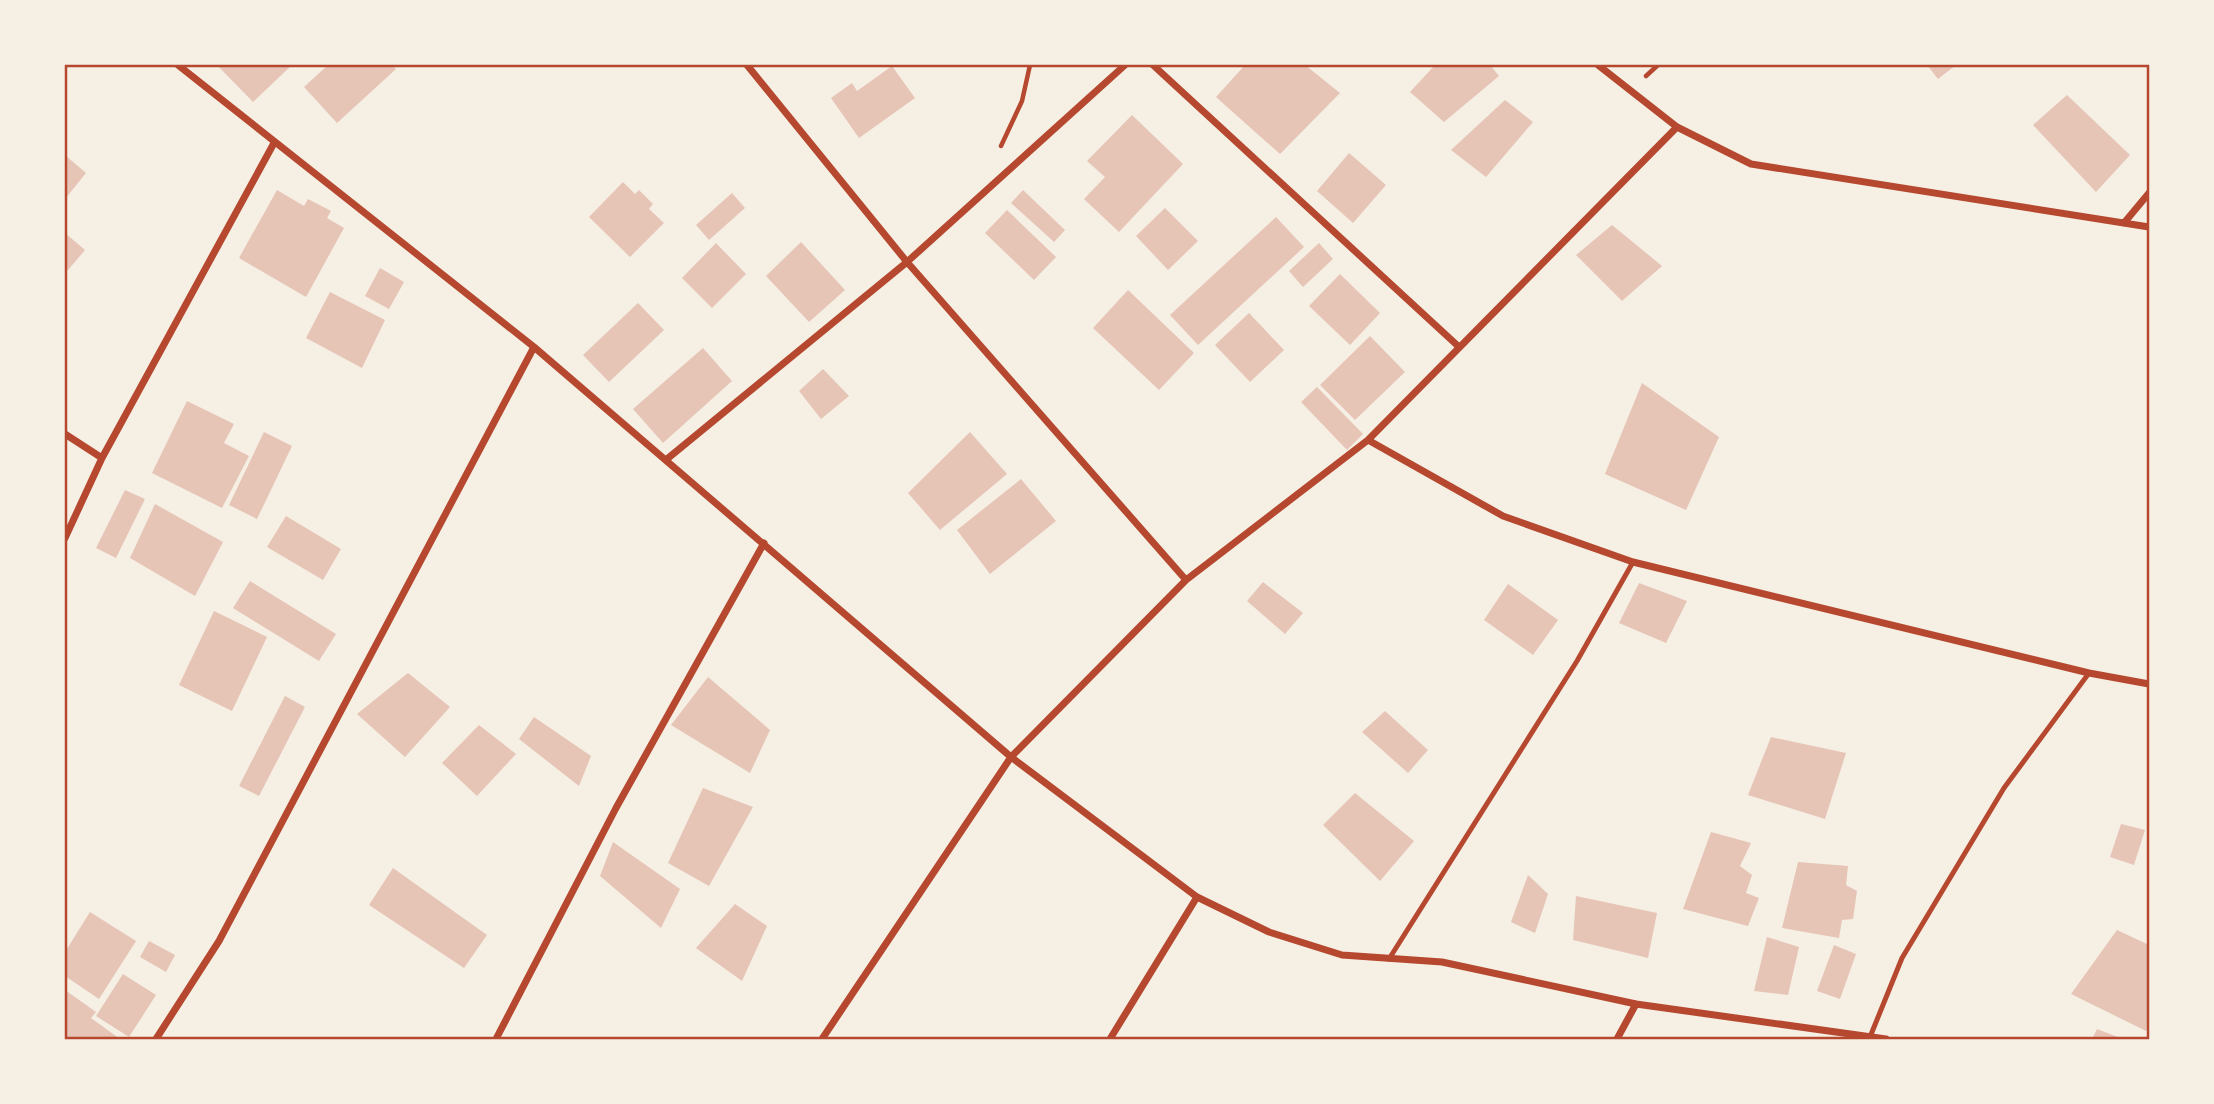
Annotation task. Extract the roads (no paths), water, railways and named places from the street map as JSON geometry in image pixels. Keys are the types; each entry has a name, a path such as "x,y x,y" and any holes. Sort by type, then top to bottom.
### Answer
{"street":[{"path":"178,65 534,347 1011,757 1197,897 1269,932 1342,955 1442,962 1636,1003 1886,1039"},
{"path":"747,65 907,262 1186,580"},
{"path":"667,459 907,262 1125,65"},
{"path":"1153,65 1458,345"},
{"path":"1598,65 1677,127 1751,164 2149,227"},
{"path":"822,1039 1011,757 1186,580 1368,440 1458,345 1677,127"},
{"path":"65,538 102,458 274,143"},
{"path":"2124,223 2149,193"},
{"path":"156,1039 219,941 534,347"},
{"path":"65,434 102,458"},
{"path":"1368,440 1503,516 1633,562 2089,673 2149,684"},
{"path":"496,1039 617,808 764,543"},
{"path":"1110,1039 1197,897"},
{"path":"1618,1039 1636,1003"}],"lane":[{"path":"1389,958 1577,661 1633,562"},
{"path":"1870,1037 1902,958 2004,788 2089,673"}]}
